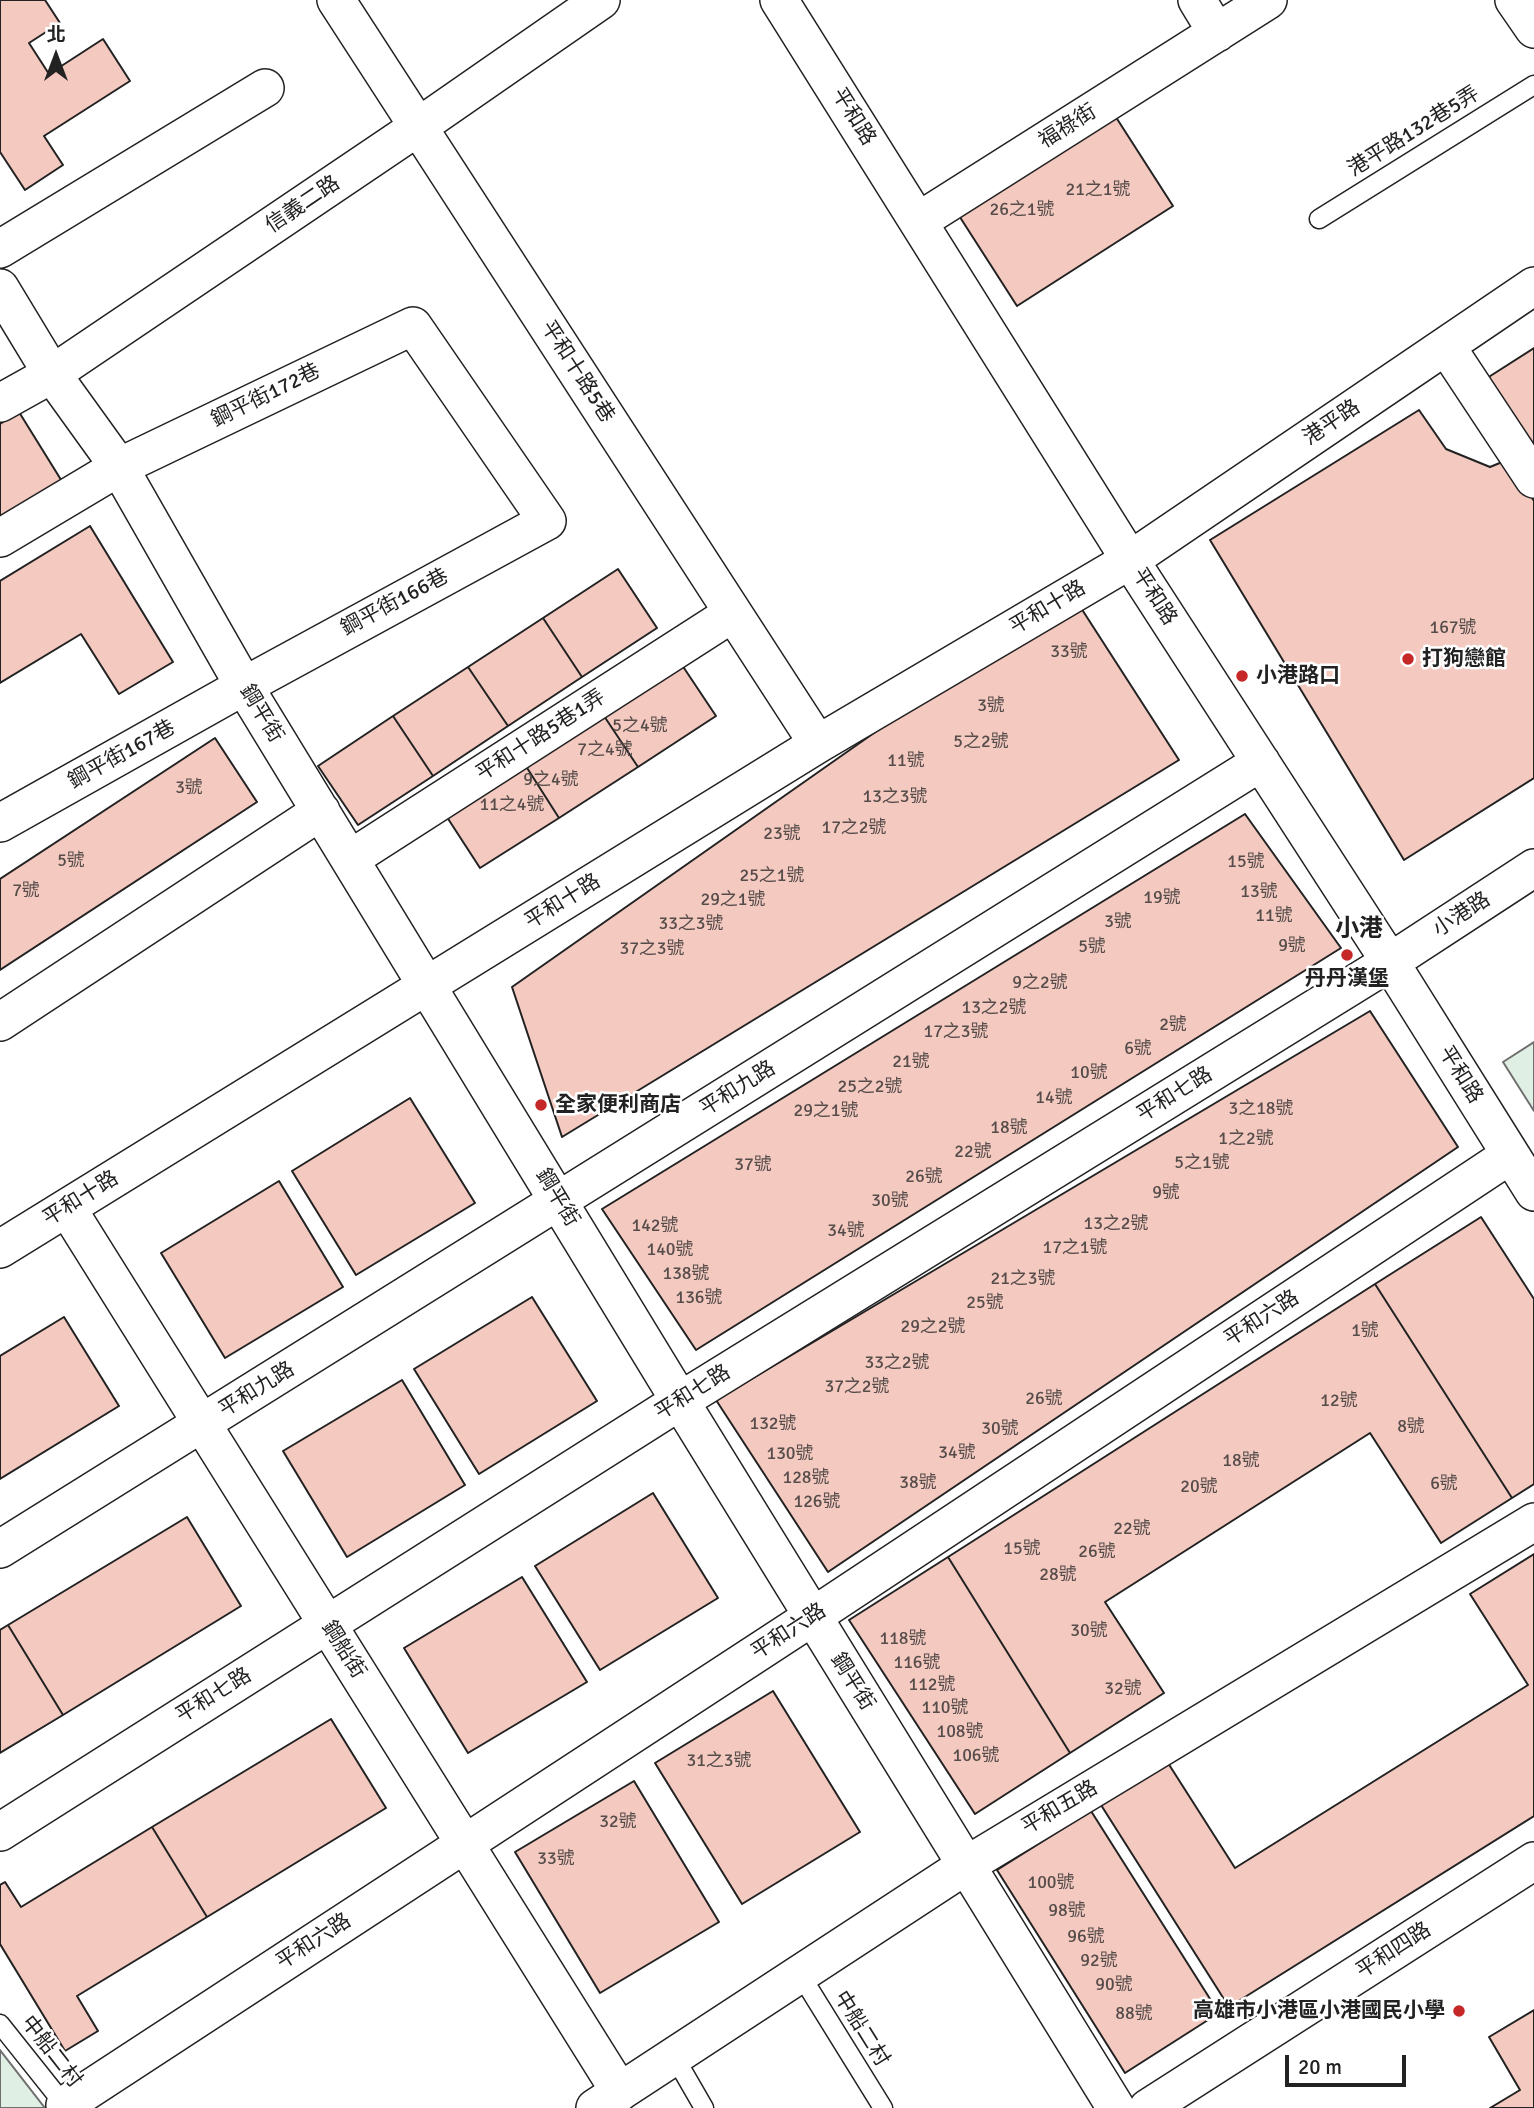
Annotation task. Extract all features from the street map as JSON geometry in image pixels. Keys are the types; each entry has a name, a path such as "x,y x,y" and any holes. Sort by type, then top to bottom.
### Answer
{"street":[{"name":"平和十路5巷","path":"336,0 818,744"},
{"name":"信義二路","path":"0,402 52,374 601,0"},
{"name":"平和路","path":"779,0 1130,560 1390,962 1534,1192"},
{"path":"1197,0 1217,33"},
{"name":"福祿街","path":"919,221 1268,0"},
{"path":"1514,0 1534,29"},
{"path":"0,249 265,88"},
{"name":"港平路","path":"1130,560 1534,286"},
{"name":"鋼平街","path":"0,288 52,374 119,467 244,686 812,1617 1116,2108"},
{"name":"鋼平街172巷","path":"0,538 119,467 413,326 547,521"},
{"path":"1446,346 1534,479"},
{"name":"鋼平街166巷","path":"244,686 547,521"},
{"name":"平和十路","path":"0,1249 818,744 1130,560"},
{"name":"平和十路5巷1弄","path":"350,859 733,613"},
{"name":"鋼平街167巷","path":"0,823 244,686"},
{"name":"平和九路","path":"0,1549 1261,762"},
{"path":"0,1022 321,811"},
{"name":"小港路","path":"1390,962 1534,868"},
{"name":"平和七路","path":"0,1832 680,1401 1390,962"},
{"name":"平和六路","path":"66,2107 1510,1155"},
{"name":"鋼船街","path":"67,1208 464,1844 607,2100"},
{"name":"平和五路","path":"607,2100 965,1866 1534,1522"},
{"name":"平和四路","path":"1148,2108 1534,1861"}],"lane":[{"name":"港平路132巷5弄","path":"1319,219 1534,85"},
{"name":"中船二村","path":"800,1974 883,2108"},
{"name":"中船二村","path":"0,2024 66,2107"},
{"path":"674,2056 704,2108"}],"green space":[{"path":"1534,1042 1534,1111 1503,1062"},
{"path":"0,2050 45,2108 0,2108"}],"building":[{"path":"0,0 45,0 60,23 29,43 49,74 103,39 130,81 44,136 63,165 25,190 0,152"},
{"path":"1112,111 1173,206 1017,306 956,211"},
{"path":"1534,348 1534,455 1484,380"},
{"name":"打狗戀館","path":"1419,410 1446,449 1490,467 1507,460 1534,501 1534,778 1404,860 1210,540"},
{"path":"19,412 63,483 0,522 0,424"},
{"path":"90,526 173,662 119,694 81,634 0,683 0,581"},
{"path":"618,569 657,628 582,677 543,618"},
{"path":"1072,594 1179,760 562,1137 512,987"},
{"path":"543,618 582,677 508,726 468,667"},
{"path":"678,659 716,716 638,767 600,710"},
{"path":"468,667 508,726 433,776 393,716"},
{"path":"600,710 638,767 559,818 522,760"},
{"path":"393,716 433,776 358,825 318,766"},
{"path":"215,738 257,802 0,970 0,879"},
{"path":"522,760 559,818 480,868 443,811"},
{"path":"1245,814 1341,948 696,1350 602,1209"},
{"path":"1370,1011 1458,1147 828,1572 716,1400"},
{"path":"410,1098 475,1203 356,1275 292,1171"},
{"path":"279,1181 343,1287 225,1358 161,1253"},
{"path":"1481,1217 1534,1299 1534,1484 1512,1498 1375,1284"},
{"path":"1375,1284 1512,1498 1441,1543 1370,1433 1105,1602 1164,1693 1070,1753 948,1557"},
{"path":"532,1297 597,1401 479,1474 414,1369"},
{"path":"64,1317 119,1406 0,1479 0,1356"},
{"path":"402,1380 465,1485 347,1557 283,1451"},
{"path":"653,1493 718,1598 600,1670 535,1566"},
{"path":"187,1517 241,1606 63,1715 8,1625"},
{"path":"1534,1554 1534,1816 1229,2007 1101,1805 1168,1763 1235,1868 1528,1685 1470,1594"},
{"path":"948,1557 1070,1753 975,1814 849,1620"},
{"path":"522,1577 587,1682 468,1753 404,1648"},
{"path":"8,1625 63,1715 0,1753 0,1630"},
{"path":"773,1691 860,1832 742,1904 655,1763"},
{"path":"331,1719 386,1808 207,1917 152,1827"},
{"path":"634,1781 719,1922 600,1993 515,1852"},
{"path":"1091,1811 1219,2013 1125,2073 997,1870"},
{"path":"152,1827 207,1917 77,1996 98,2031 65,2051 0,1944 0,1885 5,1882 21,1907"},
{"path":"1534,2010 1534,2108 1490,2108 1520,2090 1489,2037"}],"place":[{"name":"打狗戀館","path":"1408,659"},
{"name":"小港路口","path":"1242,676"},
{"name":"丹丹漢堡","path":"1347,955"},
{"name":"全家便利商店","path":"541,1105"},
{"name":"高雄市小港區小港國民小學","path":"1459,2011"}],"district":[{"name":"小港","path":"1359,930"}]}
